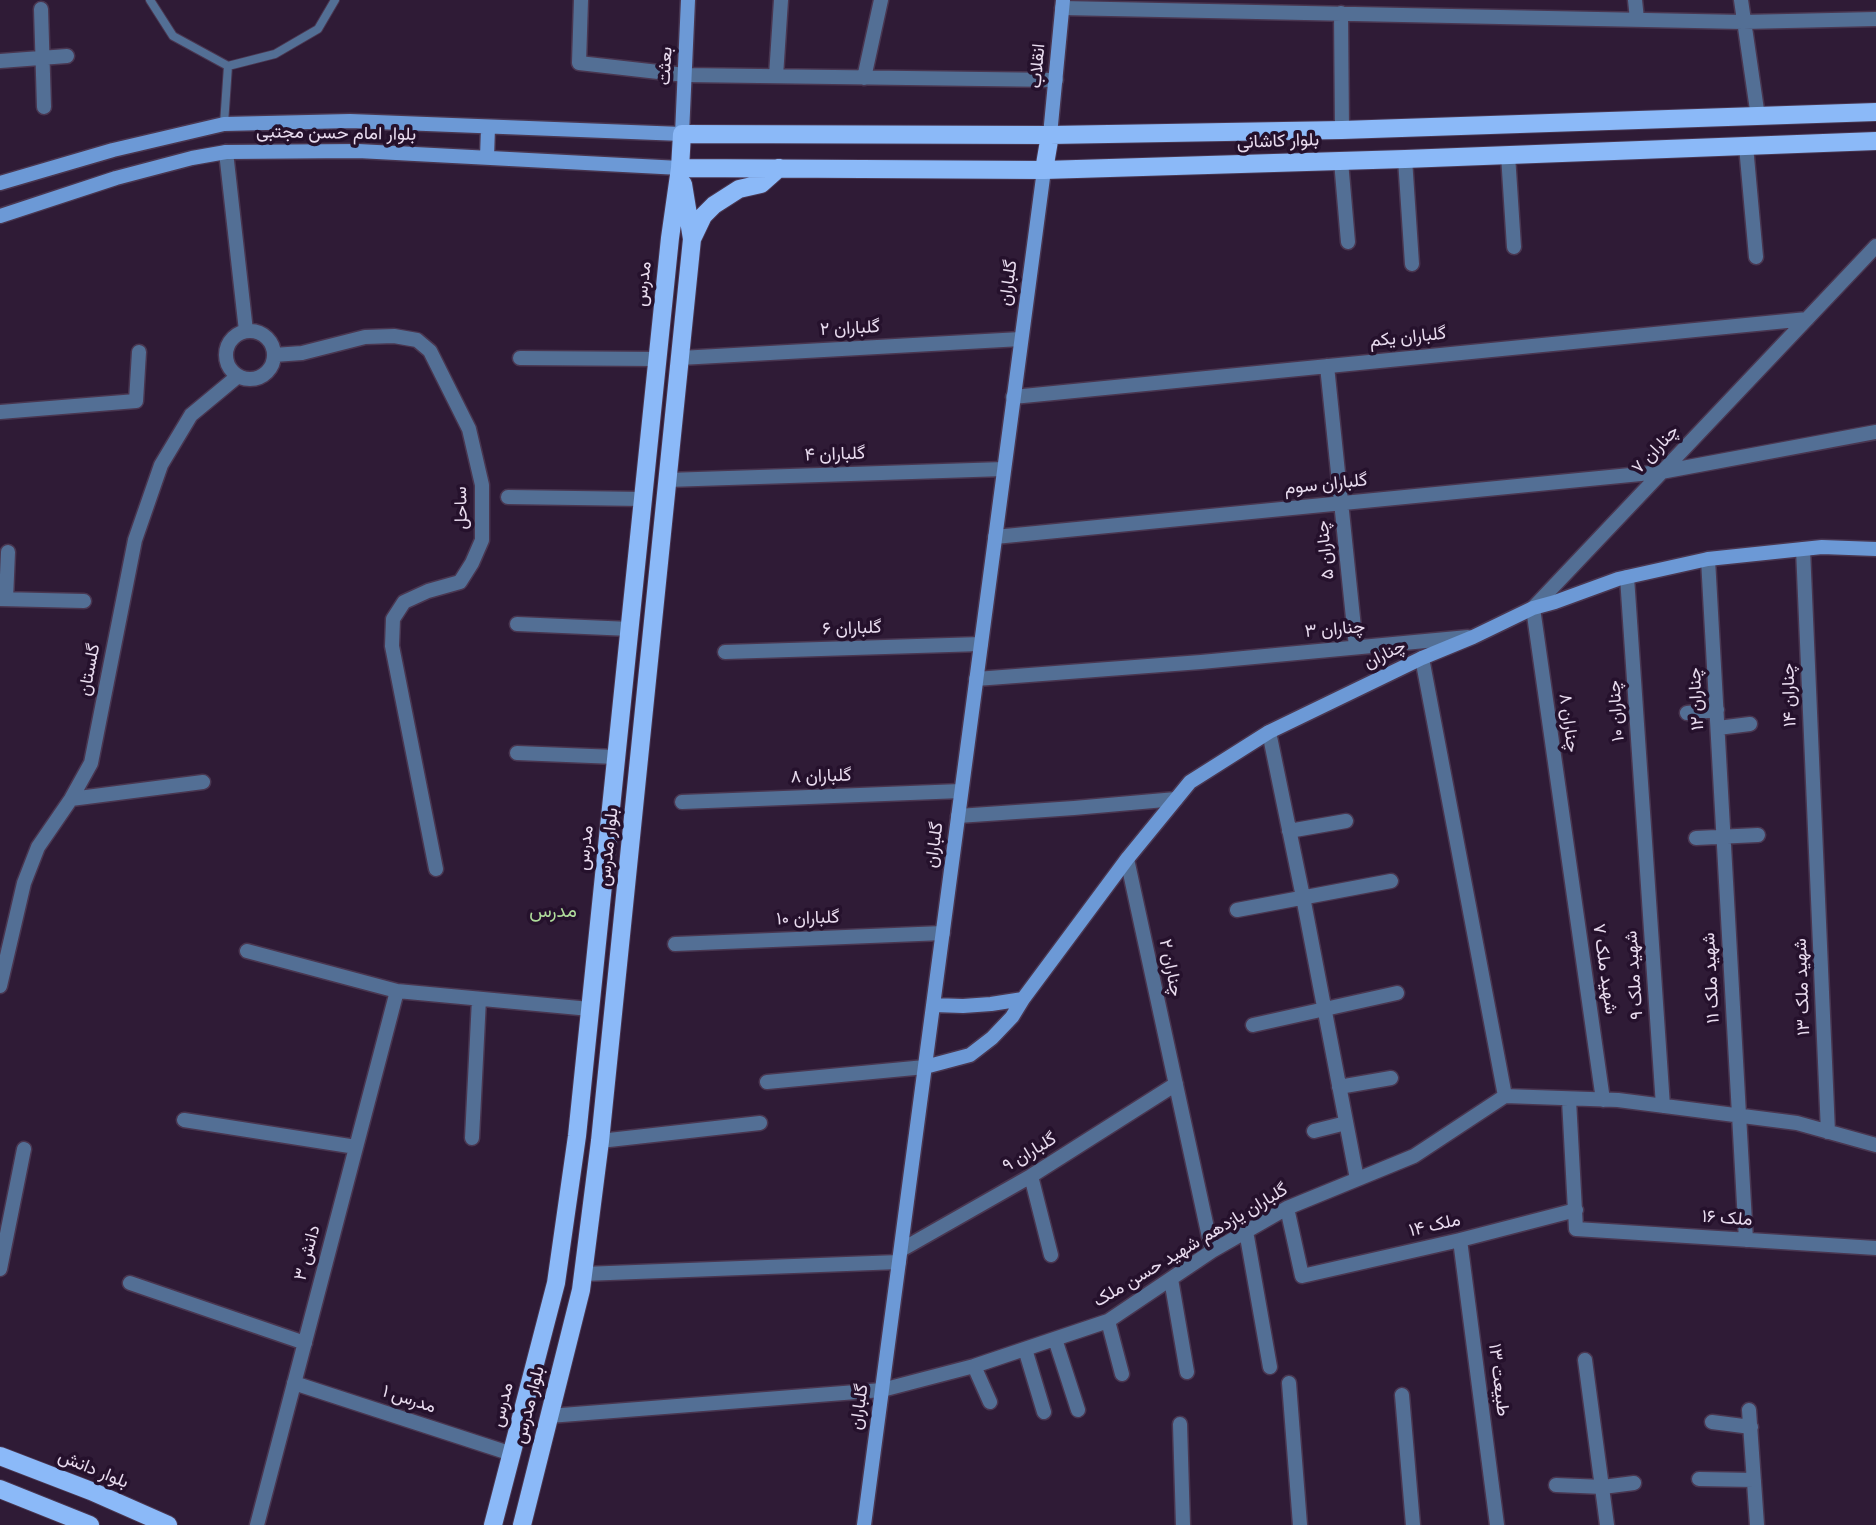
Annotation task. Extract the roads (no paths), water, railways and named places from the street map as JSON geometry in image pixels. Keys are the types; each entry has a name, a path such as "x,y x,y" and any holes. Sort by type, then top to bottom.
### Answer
{"main road":[{"name":"بلوار کاشانی","path":"682,134 1049,135 1342,130 1876,111"},
{"path":"680,168 682,134"},
{"path":"1044,170 1049,135"},
{"name":"بلوار کاشانی","path":"680,168 1044,170 1876,141"},
{"name":"بلوار مدرس","path":"522,1525 581,1290 600,1141 692,239 680,168"},
{"name":"مدرس","path":"494,1525 556,1283 577,1136 670,238 680,168"},
{"path":"692,239 703,216 714,205 738,189 761,184 779,168"},
{"path":"599,918 623,919"},
{"name":"بلوار دانش","path":"0,1456 91,1491 168,1525"},
{"path":"0,1489 90,1525"}],"street":[{"path":"581,0 579,63 685,75 1056,80"},
{"name":"بعثت","path":"682,134 688,0"},
{"path":"776,76 781,0"},
{"path":"864,78 881,0"},
{"path":"1635,0 1637,19"},
{"path":"1741,0 1758,117"},
{"path":"1063,4 1743,22 1876,19"},
{"name":"انقلاب","path":"1049,135 1063,4"},
{"path":"41,9 44,107"},
{"path":"1341,13 1342,130"},
{"path":"0,61 67,56"},
{"name":"بلوار امام حسن مجتبی","path":"0,183 113,150 224,124 350,121 682,134"},
{"path":"487,158 488,127"},
{"path":"1746,146 1756,257"},
{"name":"بلوار امام حسن مجتبی","path":"0,216 116,178 226,152 358,151 680,168"},
{"path":"226,152 246,331"},
{"path":"1508,155 1514,247"},
{"path":"1405,159 1412,264"},
{"path":"1341,161 1348,242"},
{"name":"گلباران","path":"864,1525 1044,170"},
{"name":"چناران ۷","path":"1532,608 1876,246"},
{"name":"گلباران یکم","path":"1013,397 1807,319"},
{"path":"246,331 266,337 274,355 270,368 254,379 238,376 228,365 226,357 230,341 246,331"},
{"name":"ساحل","path":"274,355 302,353 365,337 417,340 430,351 469,429 482,485 482,540 460,582 404,602 393,619 392,646 436,869"},
{"name":"گلباران ۲","path":"680,358 1021,339"},
{"path":"0,412 136,401 139,352"},
{"path":"520,358 658,359"},
{"name":"۵ چناران","path":"1326,366 1356,647"},
{"name":"گلستان","path":"0,986 24,883 38,847 71,799 90,763 135,540 161,466 191,415 238,376"},
{"name":"گلباران سوم","path":"995,537 1661,472 1876,432"},
{"name":"گلباران ۴","path":"667,480 1004,469"},
{"path":"508,497 643,499"},
{"name":"چناران","path":"925,1068 970,1055 999,1031 1127,859 1191,782 1269,732 1532,608 1555,603 1627,577 1708,559 1822,547 1876,549"},
{"name":"چناران ۱۴","path":"1803,549 1816,840"},
{"path":"8,552 3,599 84,601"},
{"name":"چناران ۱۲","path":"1708,559 1723,837"},
{"name":"چناران ۱۰","path":"1627,577 1645,842"},
{"name":"چناران ۸","path":"1532,608 1566,843"},
{"path":"517,624 630,629"},
{"name":"چناران ۳","path":"976,679 1473,637"},
{"name":"گلباران ۶","path":"725,652 981,644"},
{"path":"1422,658 1505,1096 1603,1100 1797,1123 1876,1144"},
{"path":"1687,713 1717,710"},
{"path":"1717,728 1750,724"},
{"path":"1269,732 1357,1179"},
{"path":"517,753 616,757"},
{"path":"71,799 203,782"},
{"name":"گلباران ۸","path":"682,802 961,791"},
{"path":"958,816 1176,799"},
{"path":"1289,831 1346,821"},
{"path":"1696,838 1758,835"},
{"name":"شهید ملک ۱۱","path":"1723,837 1746,1240"},
{"name":"شهید ملک ۱۳","path":"1816,840 1828,1132"},
{"name":"شهید ملک ۹","path":"1645,842 1663,1106"},
{"name":"شهید ملک ۷","path":"1566,843 1603,1100"},
{"name":"۲ چناران","path":"1127,859 1212,1251"},
{"path":"1237,910 1391,881"},
{"name":"گلباران ۱۰","path":"675,944 943,933"},
{"path":"247,951 397,990 590,1009"},
{"name":"دانش ۳","path":"257,1525 397,990"},
{"path":"1253,1025 1397,993"},
{"path":"472,1138 479,999"},
{"path":"933,1005 972,1005 1023,999"},
{"path":"767,1082 925,1068"},
{"path":"1339,1087 1391,1078"},
{"name":"۹ گلباران","path":"900,1256 1176,1084"},
{"name":"گلباران یازدهم شهید حسن ملک","path":"549,1416 882,1390 974,1366 1055,1339 1108,1321 1212,1251 1287,1208 1414,1156 1505,1096"},
{"path":"1569,1100 1576,1210"},
{"path":"184,1120 356,1147"},
{"path":"600,1141 760,1123"},
{"path":"1314,1131 1346,1124"},
{"path":"0,1269 24,1149"},
{"path":"1031,1176 1051,1255"},
{"name":"ملک ۱۴","path":"1287,1208 1302,1276 1576,1210"},
{"name":"ملک ۱۶","path":"1576,1210 1576,1229 1876,1248"},
{"path":"1246,1231 1270,1367"},
{"name":"طبیعت ۱۳","path":"1460,1240 1497,1525"},
{"path":"583,1274 746,1268 900,1256"},
{"path":"1171,1279 1187,1372"},
{"path":"130,1283 305,1343"},
{"path":"1108,1321 1122,1374"},
{"path":"1055,1339 1078,1410"},
{"path":"1025,1349 1044,1412"},
{"path":"1586,1360 1607,1525"},
{"path":"974,1366 990,1402"},
{"name":"مدرس ۱","path":"294,1383 512,1454"},
{"path":"1289,1383 1300,1525"},
{"path":"1402,1395 1413,1525"},
{"path":"1749,1410 1758,1525"},
{"path":"1712,1422 1751,1427"},
{"path":"1180,1424 1183,1525"},
{"path":"1699,1479 1754,1480"},
{"path":"1556,1485 1603,1487 1634,1483"}],"lane":[{"path":"150,0 173,36 228,66 275,54 318,29 335,0"},
{"path":"224,124 228,66"}],"district":[{"name":"مدرس","path":"553,912"}]}
